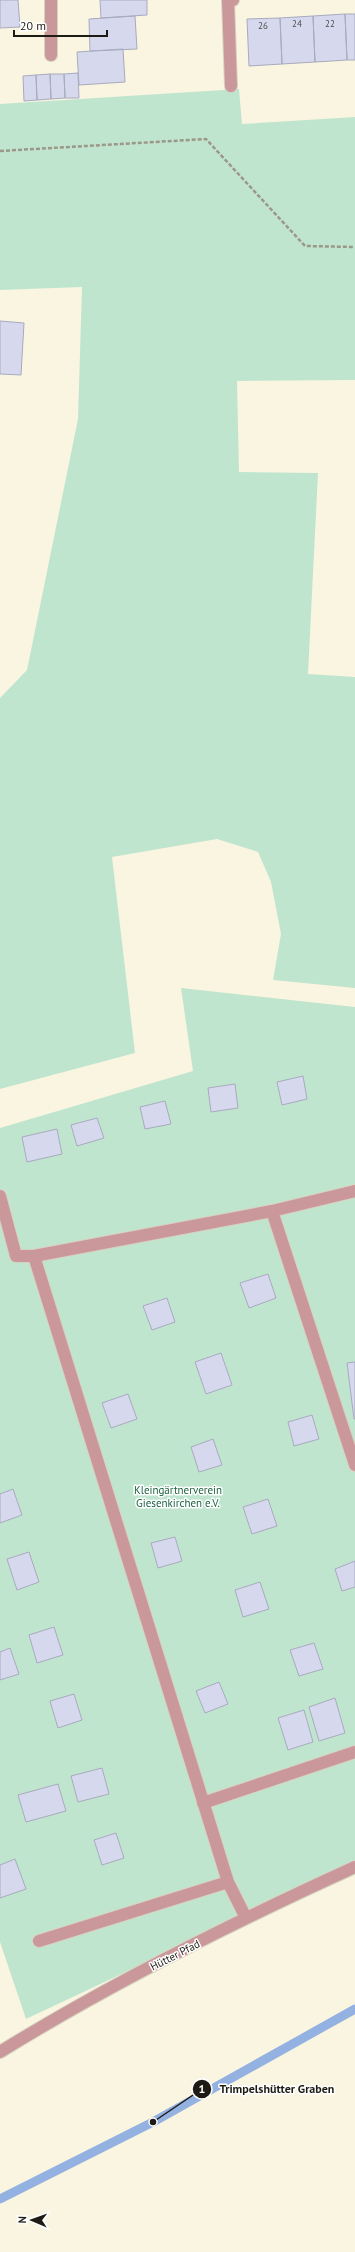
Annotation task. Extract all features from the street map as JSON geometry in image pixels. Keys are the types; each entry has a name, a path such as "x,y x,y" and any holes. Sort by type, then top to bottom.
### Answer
{"street":[{"path":"51,0 51,55"},
{"path":"232,86 228,0 233,0"},
{"path":"0,1196 16,1256 34,1256 272,1211 355,1191"},
{"path":"272,1211 355,1465"},
{"path":"34,1256 228,1882 246,1918"},
{"path":"203,1803 355,1752"},
{"name":"Hütter Pfad","path":"0,2052 68,2010 246,1918 355,1867"},
{"path":"39,1941 228,1882"}],"path":[{"path":"0,151 206,139 305,246 355,247"}],"green space":[{"path":"239,89 242,124 355,117 355,380 237,381 239,472 318,473 308,674 355,677 355,988 273,980 281,934 271,882 258,852 217,839 112,857 135,1053 0,1089 0,698 27,670 78,419 82,287 0,290 0,104"},
{"name":"Kleingärtnerverein Giesenkirchen e.V.","path":"181,988 355,1007 355,1864 26,2019 0,1942 0,1128 193,1071"}],"building":[{"path":"0,0 18,0 20,27 0,28"},
{"path":"100,0 147,0 147,15 101,18"},
{"path":"345,14 347,60 315,62 313,16"},
{"path":"345,14 355,14 355,60 347,60"},
{"path":"135,16 137,49 90,51 89,19"},
{"path":"313,16 315,62 282,64 280,18"},
{"path":"280,18 282,64 249,66 247,19"},
{"path":"123,49 125,82 79,85 77,52"},
{"path":"78,73 79,98 65,98 64,74"},
{"path":"50,74 64,74 65,98 51,99"},
{"path":"50,74 51,99 37,100 36,75"},
{"path":"36,75 37,100 24,101 23,76"},
{"path":"0,321 24,323 21,375 0,374"},
{"path":"303,1076 307,1099 282,1105 277,1082"},
{"path":"235,1084 238,1108 211,1112 208,1088"},
{"path":"165,1101 171,1124 145,1129 140,1107"},
{"path":"97,1118 104,1138 77,1146 71,1125"},
{"path":"57,1129 62,1154 27,1162 22,1137"},
{"path":"268,1274 276,1298 249,1308 240,1283"},
{"path":"167,1298 175,1322 152,1330 143,1306"},
{"path":"221,1353 232,1385 206,1394 195,1362"},
{"path":"355,1362 355,1419 354,1419 347,1363"},
{"path":"128,1394 137,1419 111,1428 102,1403"},
{"path":"312,1415 319,1439 294,1446 288,1422"},
{"path":"213,1439 222,1465 199,1472 191,1447"},
{"path":"13,1489 22,1515 0,1523 0,1494"},
{"path":"268,1499 277,1526 252,1534 243,1507"},
{"path":"175,1537 182,1561 158,1568 151,1543"},
{"path":"29,1552 39,1582 17,1590 7,1559"},
{"path":"355,1561 355,1587 342,1591 335,1569"},
{"path":"260,1582 269,1609 243,1617 235,1590"},
{"path":"54,1627 63,1655 37,1663 29,1635"},
{"path":"314,1643 323,1669 299,1676 290,1650"},
{"path":"10,1648 19,1674 0,1680 0,1652"},
{"path":"219,1682 228,1704 205,1713 196,1691"},
{"path":"74,1694 82,1720 58,1728 50,1701"},
{"path":"335,1698 345,1733 319,1741 309,1707"},
{"path":"304,1710 313,1742 288,1750 278,1718"},
{"path":"102,1768 109,1794 78,1802 71,1776"},
{"path":"58,1784 66,1811 26,1822 18,1795"},
{"path":"116,1833 124,1858 102,1865 94,1840"},
{"path":"15,1859 26,1889 0,1898 0,1865"}],"waterway":[{"path":"0,2199 153,2122 355,2009"}],"place":[{"name":"Trimpelshütter Graben","path":"153,2122"}]}
